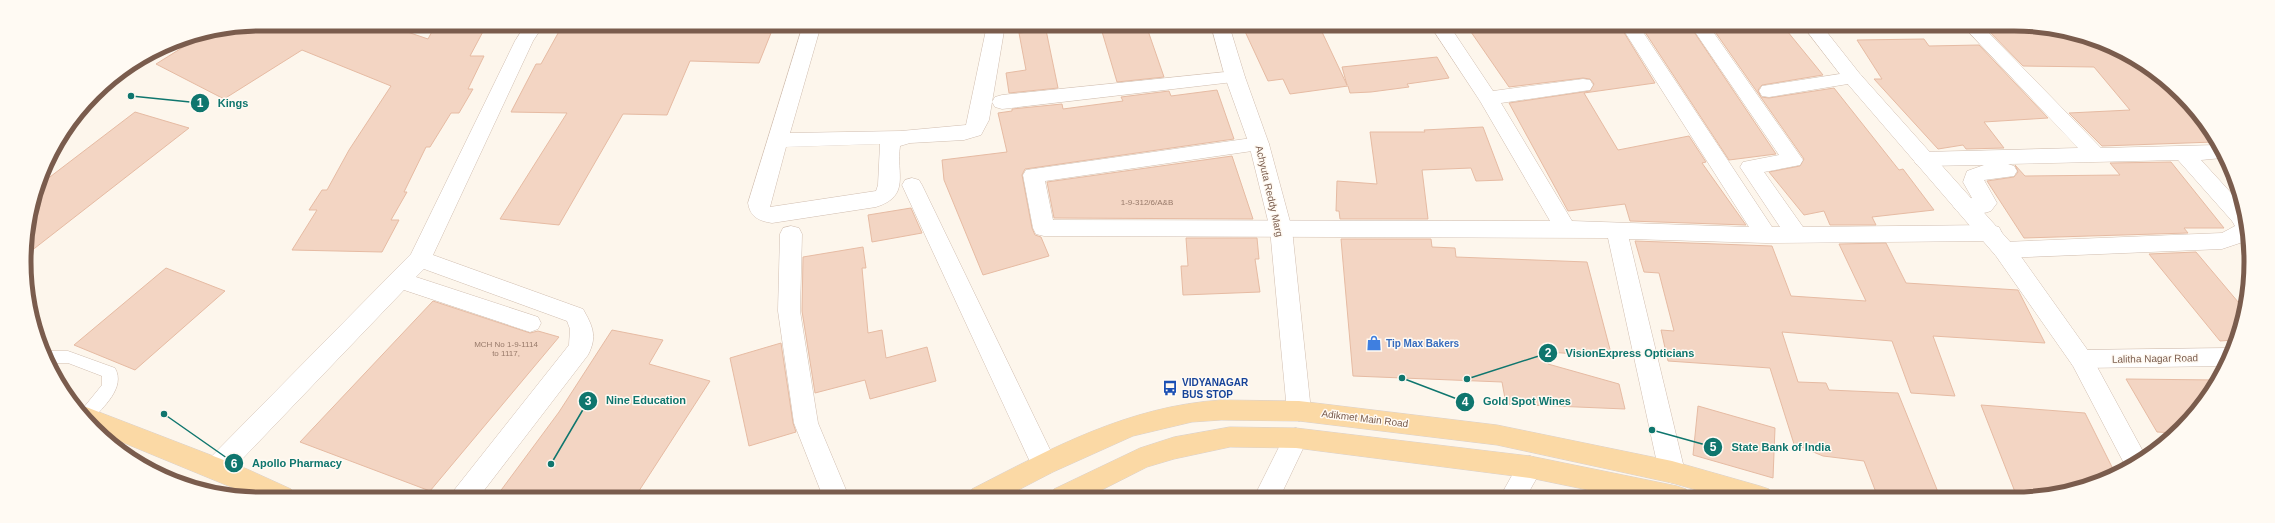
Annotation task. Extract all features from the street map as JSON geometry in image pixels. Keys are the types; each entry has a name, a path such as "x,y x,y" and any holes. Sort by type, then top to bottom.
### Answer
{"main road":[{"name":"Adikmet Main Road","path":"991,492 1044,464 1128,427 1160,418 1192,412 1221,410 1299,411 1497,435 1672,472 1742,492"},
{"path":"96,421 218,468 271,492"},
{"path":"1073,492 1140,459 1174,448 1230,437 1296,438 1530,467 1652,492"}],"street":[{"path":"218,468 420,259 524,41 530,31"},
{"path":"810,31 759,203 760,210 765,214 772,215 876,199 885,195 888,188 888,149 891,142 898,137"},
{"path":"778,140 956,136 974,130 979,120 995,31"},
{"name":"Achyuta Reddy Marg","path":"1222,31 1235,77 1259,144 1281,229 1299,411"},
{"path":"1443,31 1488,98 1566,229"},
{"path":"1633,31 1766,235"},
{"path":"1703,31 1793,160 1750,167 1797,235"},
{"path":"1816,31 1853,78 1964,206 1991,233 2004,250 2081,359 2134,458"},
{"path":"1977,31 2096,155"},
{"path":"1002,102 1235,77"},
{"path":"1769,91 1853,78"},
{"path":"1488,98 1583,85"},
{"path":"1259,144 1034,175 1044,228 1566,229 1617,232 1766,235 1991,233"},
{"path":"1964,206 1984,206 1986,203 1973,182 1974,176 1984,172 2189,160 2216,153"},
{"path":"1923,159 2096,155 2189,160 2240,215"},
{"path":"912,185 1044,464"},
{"path":"1617,232 1672,472"},
{"path":"2004,250 2222,241 2236,237 2242,232"},
{"path":"791,234 789,311 806,423 834,492"},
{"path":"420,259 575,315 582,330 580,348 468,492"},
{"path":"400,280 530,323"},
{"name":"Lalitha Nagar Road","path":"2081,359 2223,357"},
{"path":"1269,492 1296,438"},
{"path":"1516,492 1530,467"}],"lane":[{"path":"52,357 68,357 110,372 110,387 89,414"}],"building":[{"path":"246,31 405,31 428,39 432,31 483,31 470,56 484,56 468,89 473,89 459,113 451,113 430,147 426,147 404,192 407,192 391,220 399,220 382,252 292,250 317,210 309,210 322,190 327,190 349,150 391,86 302,50 224,99 156,64 192,42 217,35"},
{"path":"559,31 711,31 771,33 759,63 690,61 667,115 623,114 559,225 500,219 567,113 511,112 536,64 541,64"},
{"path":"1046,31 1058,88 1009,93 1006,73 1026,70 1019,33"},
{"path":"1102,31 1148,31 1164,77 1117,82"},
{"path":"1245,31 1322,32 1347,85 1342,67 1437,57 1449,78 1407,84 1409,87 1371,92 1350,93 1348,86 1290,94 1283,79 1268,81"},
{"path":"1623,31 1655,83 1584,93 1618,150 1689,136 1706,162 1702,163 1746,225 1630,221 1625,204 1568,211 1509,103 1590,91 1594,84 1590,79 1583,78 1509,87 1471,32"},
{"path":"1644,31 1693,31 1776,154 1729,160"},
{"path":"1714,31 1787,31 1823,75 1762,85 1758,90 1761,97 1769,98 1834,88 1899,170 1903,169 1934,210 1872,217 1876,225 1830,225 1824,211 1804,215 1769,172 1800,166 1804,159"},
{"path":"1989,31 2029,31 2058,35 2088,43 2129,62 2165,88 2187,110 2211,142 2102,146 2069,113 2130,110 2094,67 2023,66"},
{"path":"1924,39 1929,46 1979,45 2048,118 1984,122 2004,148 1966,149 1963,145 1938,149 1874,79 1882,79 1857,40"},
{"path":"1217,90 1234,139 1025,169 1022,175 1032,228 1035,235 1041,237 1049,256 983,275 944,180 942,160 1007,152 998,113 1012,111 1012,109 1062,104 1063,109 1123,101 1121,97 1169,91 1171,96"},
{"path":"135,112 189,128 31,251 35,217 46,180"},
{"path":"1483,127 1503,180 1476,181 1471,168 1422,170 1428,219 1340,219 1339,211 1336,211 1337,181 1377,184 1370,132 1425,132 1424,130"},
{"path":"1232,156 1253,219 1054,218 1047,182"},
{"path":"2171,162 2224,228 2184,228 2188,233 2024,238 1987,181 2014,177 2018,172 2015,165 2025,176 2120,175 2110,163"},
{"path":"911,208 922,233 872,242 868,215"},
{"path":"1186,238 1257,238 1259,259 1255,259 1260,292 1183,295 1181,266 1188,266"},
{"path":"1341,239 1431,239 1432,247 1455,248 1456,257 1587,262 1612,357 1550,352 1548,364 1619,384 1625,409 1506,404 1502,382 1353,376"},
{"path":"1635,241 1772,246 1791,296 1866,301 1839,244 1886,243 1906,283 2018,290 2045,343 1933,336 1955,396 1911,393 1892,341 1782,332 1798,382 1826,383 1829,390 1898,393 1938,492 1876,492 1864,461 1823,456 1794,444 1770,368 1668,361 1661,330 1674,331 1659,273 1644,272"},
{"path":"863,247 866,268 862,268 868,333 882,330 886,358 927,347 936,381 870,399 865,380 815,393 802,311 803,257"},
{"path":"2196,252 2240,305 2230,340 2220,341 2149,254"},
{"path":"166,268 225,291 135,370 74,345"},
{"path":"433,301 530,333 538,331 559,337 430,491 300,442"},
{"path":"612,330 663,340 649,364 710,381 638,492 500,492 559,412"},
{"path":"781,343 793,423 796,432 749,446 730,358"},
{"path":"2126,379 2211,380 2187,413 2167,433 2157,432"},
{"path":"1981,405 2085,413 2113,469 2088,480 2058,488 2029,492 2015,492"},
{"path":"1698,406 1775,428 1773,478 1693,455"}],"place":[{"name":"Kings","path":"131,96"},
{"name":"Tip Max Bakers","path":"1374,343"},
{"name":"Gold Spot Wines","path":"1402,378"},
{"name":"VisionExpress Opticians","path":"1467,379"},
{"name":"VIDYANAGAR BUS STOP","path":"1170,388"},
{"name":"Apollo Pharmacy","path":"164,414"},
{"name":"State Bank of India","path":"1652,430"},
{"name":"Nine Education","path":"551,464"}]}
